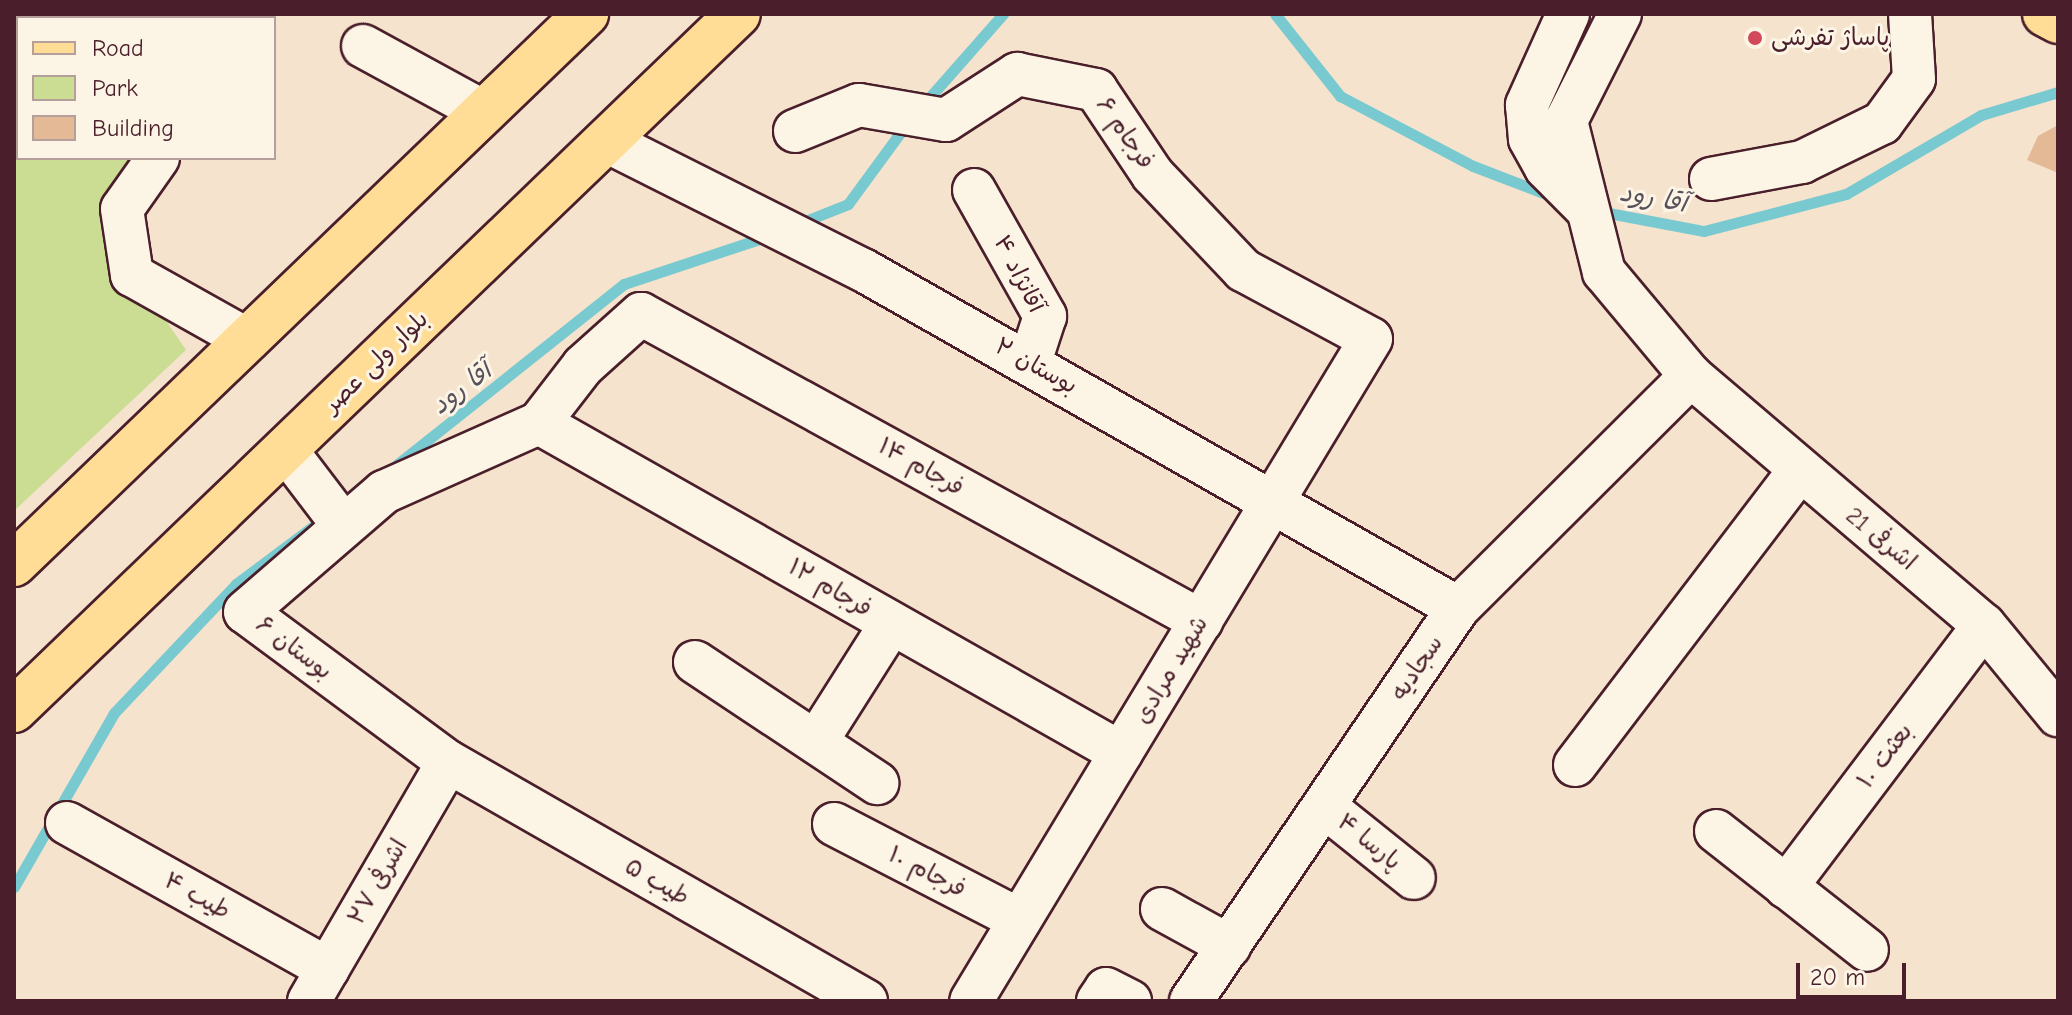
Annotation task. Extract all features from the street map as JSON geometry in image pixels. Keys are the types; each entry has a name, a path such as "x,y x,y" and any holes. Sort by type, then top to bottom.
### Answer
{"main road":[{"path":"14,564 586,14"},
{"name":"بلوار ولی عصر","path":"14,710 738,14"},
{"path":"2045,14 2058,21"}],"street":[{"path":"1568,14 1527,105 1530,139 1546,168 1584,195"},
{"path":"1584,195 1566,121 1620,14"},
{"path":"1711,179 1802,162 1882,123 1914,79 1910,14"},
{"path":"363,46 484,112"},
{"name":"فرجام ۶","path":"795,131 859,105 946,120 1017,74 1096,90 1153,175 1243,270 1371,339"},
{"name":"بوستان ۲","path":"606,141 733,201 863,270 1030,362 1458,608"},
{"path":"157,160 122,209 132,275 248,340"},
{"name":"آقانژاد ۴","path":"974,190 1045,316 1030,362"},
{"name":"اشرفی 21","path":"1584,195 1604,272 1691,376 1799,471 1984,625 2058,715"},
{"name":"فرجام ۱۴","path":"539,423 583,366 641,314 1201,621"},
{"name":"شهید مرادی","path":"971,1001 1371,339"},
{"name":"سجادیه","path":"1191,1001 1458,608 1691,376"},
{"path":"285,449 335,515 539,423"},
{"name":"فرجام ۱۲","path":"539,423 1121,753"},
{"path":"1575,765 1799,471"},
{"name":"بوستان ۶","path":"335,515 245,612 448,762"},
{"path":"816,742 891,624"},
{"name":"بعثت ۱۰","path":"1786,887 1984,625"},
{"path":"695,662 877,783"},
{"name":"اشرفی ۲۷","path":"318,985 448,762"},
{"name":"طیب ۵","path":"448,762 866,1001"},
{"name":"پارسا ۴","path":"1324,806 1414,878"},
{"name":"طیب ۴","path":"67,823 318,985"},
{"name":"فرجام ۱۰","path":"834,824 1020,920"},
{"path":"1716,831 1867,950"},
{"path":"1162,909 1229,946"},
{"path":"1098,1001 1106,989 1130,1001"}],"green space":[{"path":"14,14 78,16 16,16 16,160 156,160 132,271 186,350 14,511"}],"building":[{"path":"2058,125 2058,173 2027,160 2038,136"}],"waterway":[{"name":"آقا رود","path":"922,106 1003,14"},
{"name":"آقا رود","path":"1275,14 1340,96 1473,166 1551,196"},
{"name":"آقا رود","path":"1598,211 1704,231 1846,194 1981,115 2058,92"},
{"name":"آقا رود","path":"795,225 848,204 908,122"},
{"name":"آقا رود","path":"390,470 624,284 768,236"},
{"name":"آقا رود","path":"14,887 114,713 236,584 315,525"}],"place":[{"name":"پاساژ تفرشی","path":"1755,38"}]}
